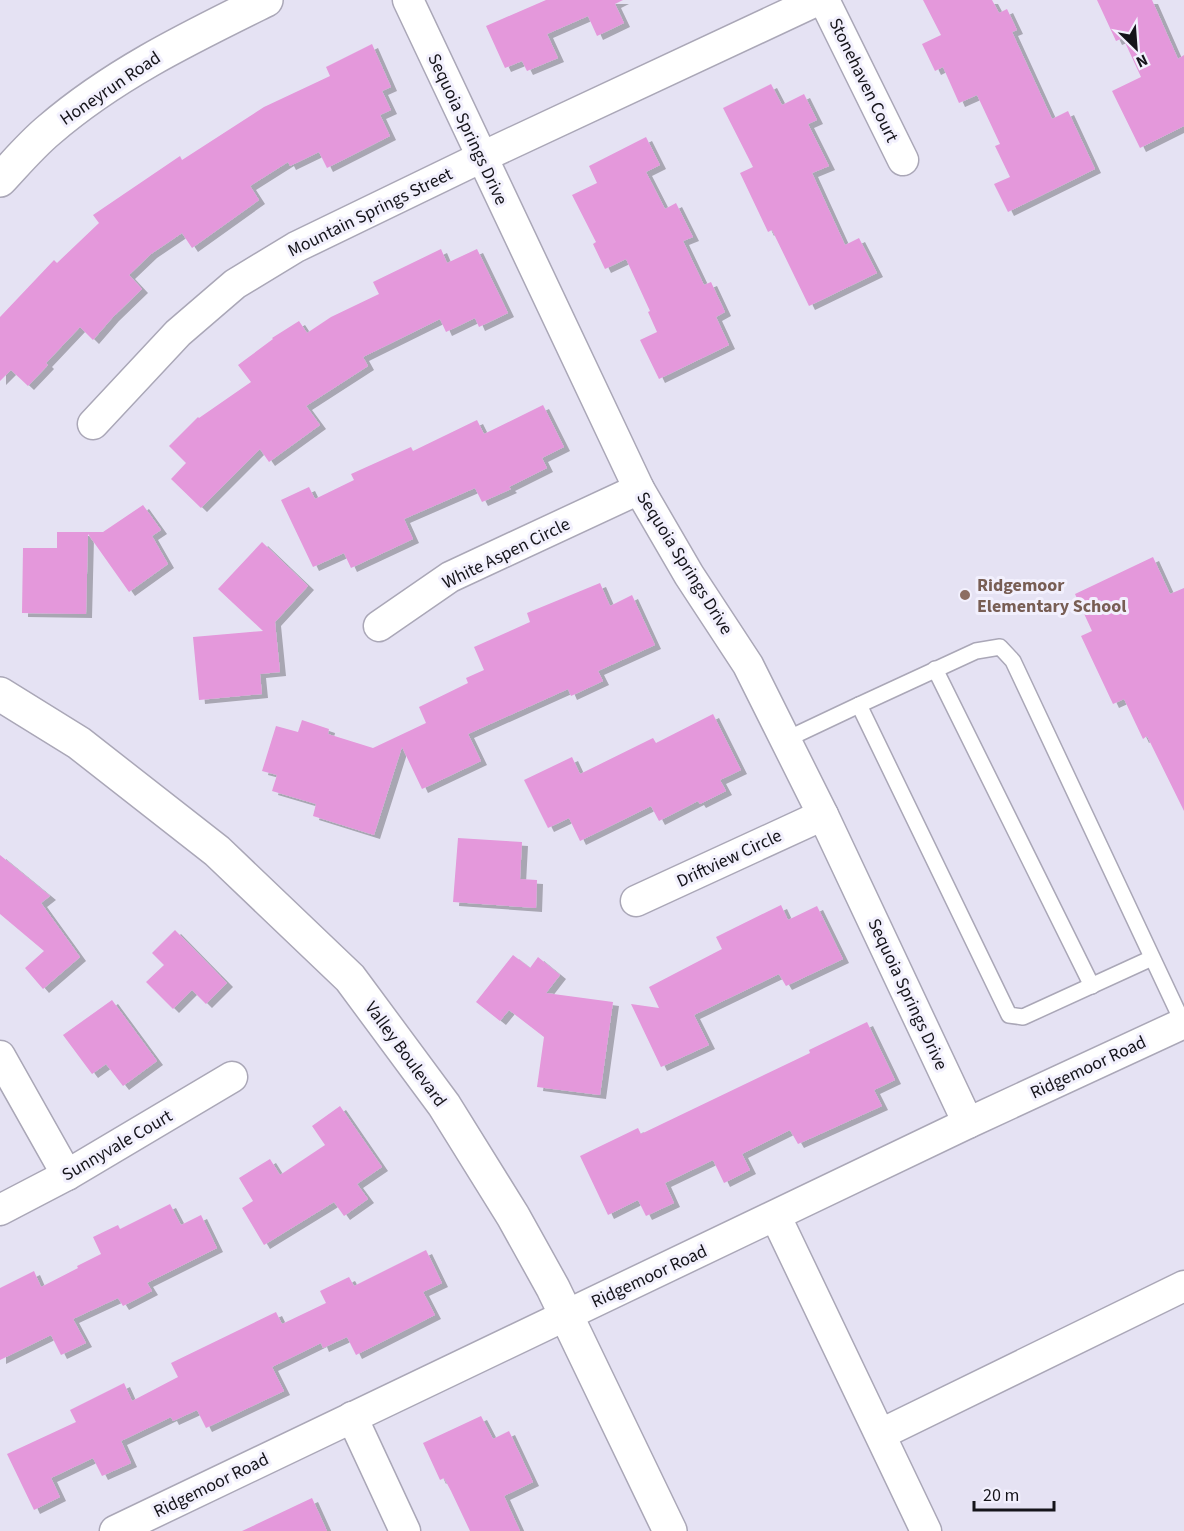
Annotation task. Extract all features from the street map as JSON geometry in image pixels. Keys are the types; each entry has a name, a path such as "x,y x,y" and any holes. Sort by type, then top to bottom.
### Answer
{"street":[{"name":"Honeyrun Road","path":"0,180 47,131 95,94 144,62 266,0"},
{"name":"Sequoia Springs Drive","path":"408,0 639,489 689,575 748,665 823,815 968,1123"},
{"name":"Mountain Springs Street","path":"93,424 178,333 235,284 296,247 818,0"},
{"name":"Stonehaven Court","path":"824,0 903,160"},
{"name":"White Aspen Circle","path":"379,626 450,577 639,489"},
{"name":"Valley Boulevard","path":"0,694 79,743 217,851 350,978 444,1106 513,1216 553,1288 670,1531"},
{"name":"Driftview Circle","path":"636,901 823,815"},
{"name":"Ridgemoor Road","path":"115,1531 565,1315 776,1217 968,1123 1183,1023"},
{"path":"0,1056 67,1175"},
{"name":"Sunnyvale Court","path":"0,1210 67,1175 232,1077"},
{"path":"776,1217 927,1531"},
{"path":"881,1434 1184,1286"},
{"path":"352,1417 405,1531"}],"lane":[{"path":"786,740 976,651 1000,647 1013,661 1183,1023"},
{"path":"935,669 1092,986"},
{"path":"860,705 1009,1015 1023,1017 1152,958"}],"building":[{"path":"546,0 623,0 615,4 624,23 597,36 588,16 547,34 558,58 527,71 522,61 505,68 486,26"},
{"path":"923,0 992,0 999,13 1007,9 1017,30 1012,32 1052,119 1068,111 1095,169 1008,212 994,184 1010,177 995,146 1000,144 977,95 959,103 943,67 935,71 922,44 941,35"},
{"path":"1097,0 1152,0 1178,59 1184,55 1184,126 1140,148 1112,91 1141,77 1123,38 1116,41"},
{"path":"372,44 391,87 382,91 391,110 380,115 390,136 327,168 319,152 290,166 288,162 250,186 259,200 192,248 182,233 151,254 129,275 142,289 93,340 80,327 28,386 11,370 0,381 0,317 54,260 57,263 99,223 93,215 180,156 182,160 264,107 330,76 326,67"},
{"path":"771,84 782,105 804,94 817,120 808,124 829,166 812,173 845,245 859,238 877,273 809,306 772,230 768,232 740,173 753,167 723,108"},
{"path":"646,137 660,165 646,172 665,209 676,203 693,237 683,241 704,285 711,282 725,312 716,317 729,345 659,379 640,340 657,332 626,259 605,269 593,244 596,242 572,195 597,183 589,166"},
{"path":"441,249 447,263 477,249 508,313 479,327 475,318 446,332 440,319 363,357 368,366 306,406 320,425 269,462 260,449 201,508 171,479 186,463 169,446 198,417 251,382 238,365 272,338 299,321 307,333 331,317 379,294 373,282"},
{"path":"543,405 564,447 542,458 547,468 509,487 511,489 482,502 475,488 404,519 413,539 351,568 344,553 313,567 281,500 309,487 315,499 354,480 351,474 411,447 413,451 477,420 484,434"},
{"path":"143,505 161,530 152,536 168,564 129,592 88,534 86,614 22,613 23,548 57,548 57,532 103,532"},
{"path":"262,542 308,586 275,622 280,672 260,674 262,694 199,700 193,637 263,631 218,589"},
{"path":"1153,557 1170,594 1184,588 1184,811 1147,736 1143,739 1124,699 1113,704 1081,636 1092,631 1075,594"},
{"path":"600,583 610,606 632,595 655,645 598,671 603,681 571,696 568,689 468,734 481,761 422,789 402,747 374,835 313,816 316,804 272,791 277,775 262,771 276,726 298,732 302,720 329,729 328,734 373,748 426,723 419,707 468,683 466,678 484,670 474,647 530,622 527,613"},
{"path":"713,714 741,770 720,780 726,791 700,804 698,801 659,821 651,806 580,841 569,818 548,828 524,780 572,757 580,774 653,738 656,743"},
{"path":"458,838 522,842 520,879 537,880 536,908 453,902"},
{"path":"0,855 50,896 41,903 80,957 43,989 25,968 44,951 0,914"},
{"path":"781,905 788,920 817,906 843,959 786,986 779,974 694,1015 709,1045 661,1067 631,1004 659,1008 649,987 722,949 716,937"},
{"path":"175,930 227,983 206,1004 192,990 173,1009 146,982 164,965 152,953"},
{"path":"513,955 530,968 538,957 560,975 546,993 613,1002 600,1095 537,1087 544,1037 509,1010 500,1021 476,1002"},
{"path":"112,1000 157,1061 123,1086 106,1064 92,1074 63,1035"},
{"path":"867,1022 895,1080 874,1090 882,1106 798,1144 790,1130 742,1154 750,1170 724,1183 713,1160 665,1183 674,1203 646,1216 638,1200 608,1215 580,1156 638,1128 641,1134 810,1053 809,1050"},
{"path":"340,1106 382,1167 357,1184 368,1199 344,1216 334,1202 264,1245 242,1208 253,1201 239,1178 270,1159 280,1175 325,1145 312,1126"},
{"path":"170,1204 181,1225 201,1215 217,1248 147,1283 152,1291 123,1306 118,1298 73,1319 86,1343 61,1355 51,1335 0,1360 0,1288 34,1271 41,1287 101,1254 93,1237 118,1225 120,1229"},
{"path":"426,1250 442,1283 423,1292 435,1315 356,1355 347,1337 323,1348 321,1343 272,1367 284,1391 206,1428 197,1410 173,1421 171,1417 121,1441 131,1463 102,1476 93,1458 51,1478 60,1497 34,1510 7,1454 76,1422 70,1410 124,1383 132,1401 178,1377 171,1363 276,1312 282,1324 326,1303 320,1291 349,1277 354,1286"},
{"path":"481,1416 493,1439 509,1431 533,1482 504,1496 520,1531 470,1531 444,1478 440,1480 423,1443"},
{"path":"312,1498 327,1531 242,1531"}],"place":[{"name":"Ridgemoor Elementary School","path":"965,595"}]}
